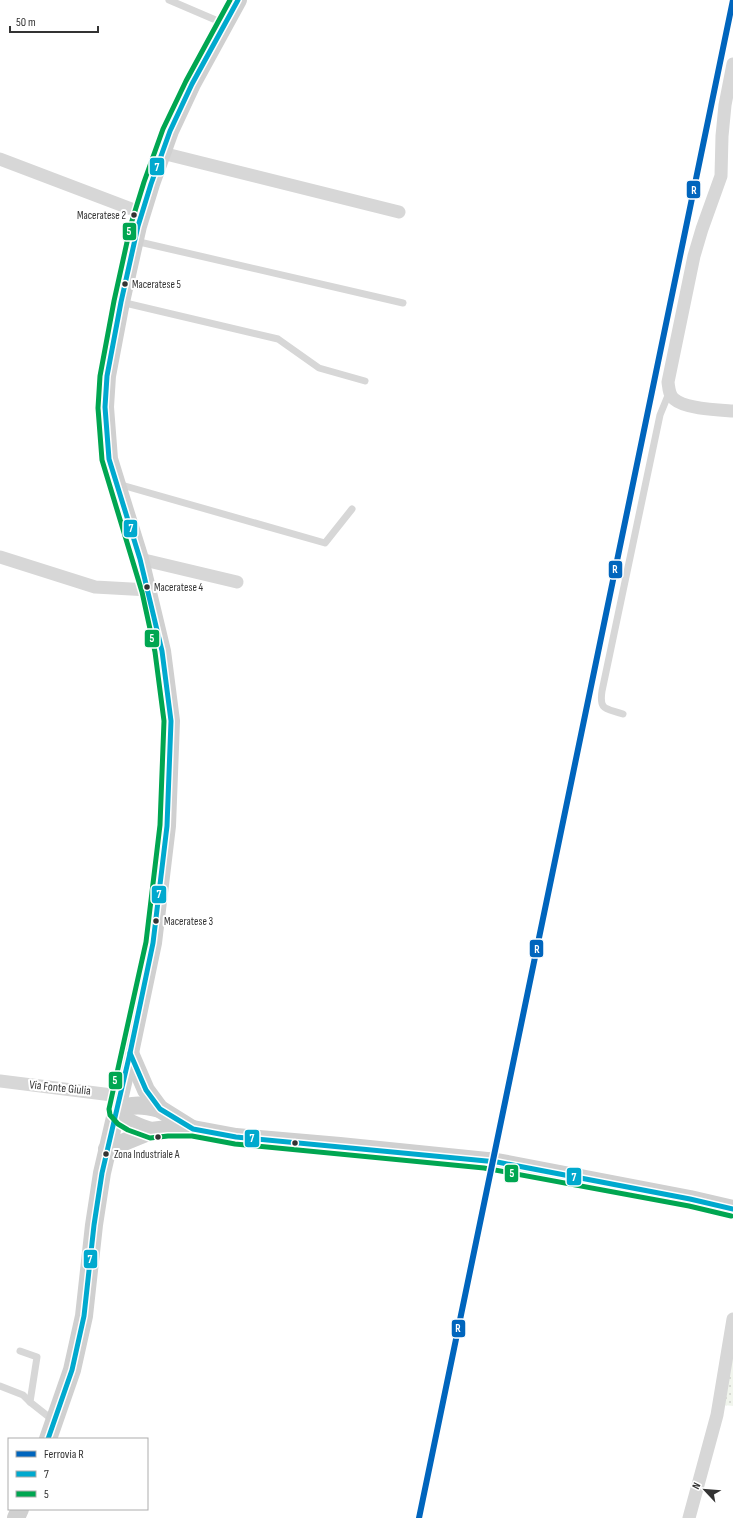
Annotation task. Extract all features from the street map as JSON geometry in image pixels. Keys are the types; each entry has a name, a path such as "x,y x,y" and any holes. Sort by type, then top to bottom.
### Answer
{"main road":[{"path":"48,1438 72,1370 84,1316 94,1225 107,1148 130,1053 153,943 167,826 171,721 162,650 149,590 109,459 104,407 107,376 121,302 135,241 142,213 162,153 170,131 192,84 238,0"},
{"path":"130,1053 146,1090 160,1109"},
{"path":"118,1103 124,1107 144,1105 160,1109 193,1129"},
{"path":"118,1103 122,1118 130,1124 151,1131"},
{"path":"107,1148 151,1131 193,1129 236,1137 497,1162 690,1199 733,1210"}],"street":[{"path":"733,64 725,105 722,136 721,176 694,256 668,382 669,393 675,400 687,405 733,411"},
{"path":"162,153 398,212"},
{"path":"0,159 142,213"},
{"path":"0,557 95,587 149,590"},
{"path":"140,560 237,582"},
{"name":"Via Fonte Giulia","path":"0,1081 118,1103"},
{"path":"689,1518 717,1415 733,1319"}],"lane":[{"path":"169,0 226,24"},
{"path":"135,241 403,302"},
{"path":"121,302 278,340 319,368 365,381"},
{"path":"623,714 604,707 600,702 660,415 669,393"},
{"path":"116,483 325,543 352,509"},
{"path":"20,1350 37,1357 30,1402"},
{"path":"0,1386 23,1395 54,1421"}],"shaded area":[{"path":"733,1348 733,1406 724,1405"}],"rail line":[{"name":"R","path":"419,1518 733,0"}],"transit line":[{"name":"5","path":"230,0 186,81 163,129 144,182 131,224 114,301 100,376 98,408 102,460 142,592 155,652 164,721 160,825 146,942 109,1109 110,1115 118,1124 128,1130 150,1138 192,1136 235,1144 484,1168 689,1206 731,1216"},
{"name":"7","path":"48,1438 72,1370 84,1316 94,1225 102,1173 130,1053 153,943 167,826 171,721 162,651 140,559 109,459 105,407 107,376 121,302 138,226 151,184 170,131 192,84 238,0"},
{"name":"7","path":"130,1053 146,1090 160,1109 193,1129 236,1137 497,1162 690,1199 733,1209"}],"place":[{"name":"Maceratese 2","path":"134,215"},
{"name":"Maceratese 5","path":"125,284"},
{"name":"Maceratese 4","path":"147,587"},
{"name":"Maceratese 3","path":"156,921"},
{"name":"Zona Industriale A","path":"106,1154"}]}
